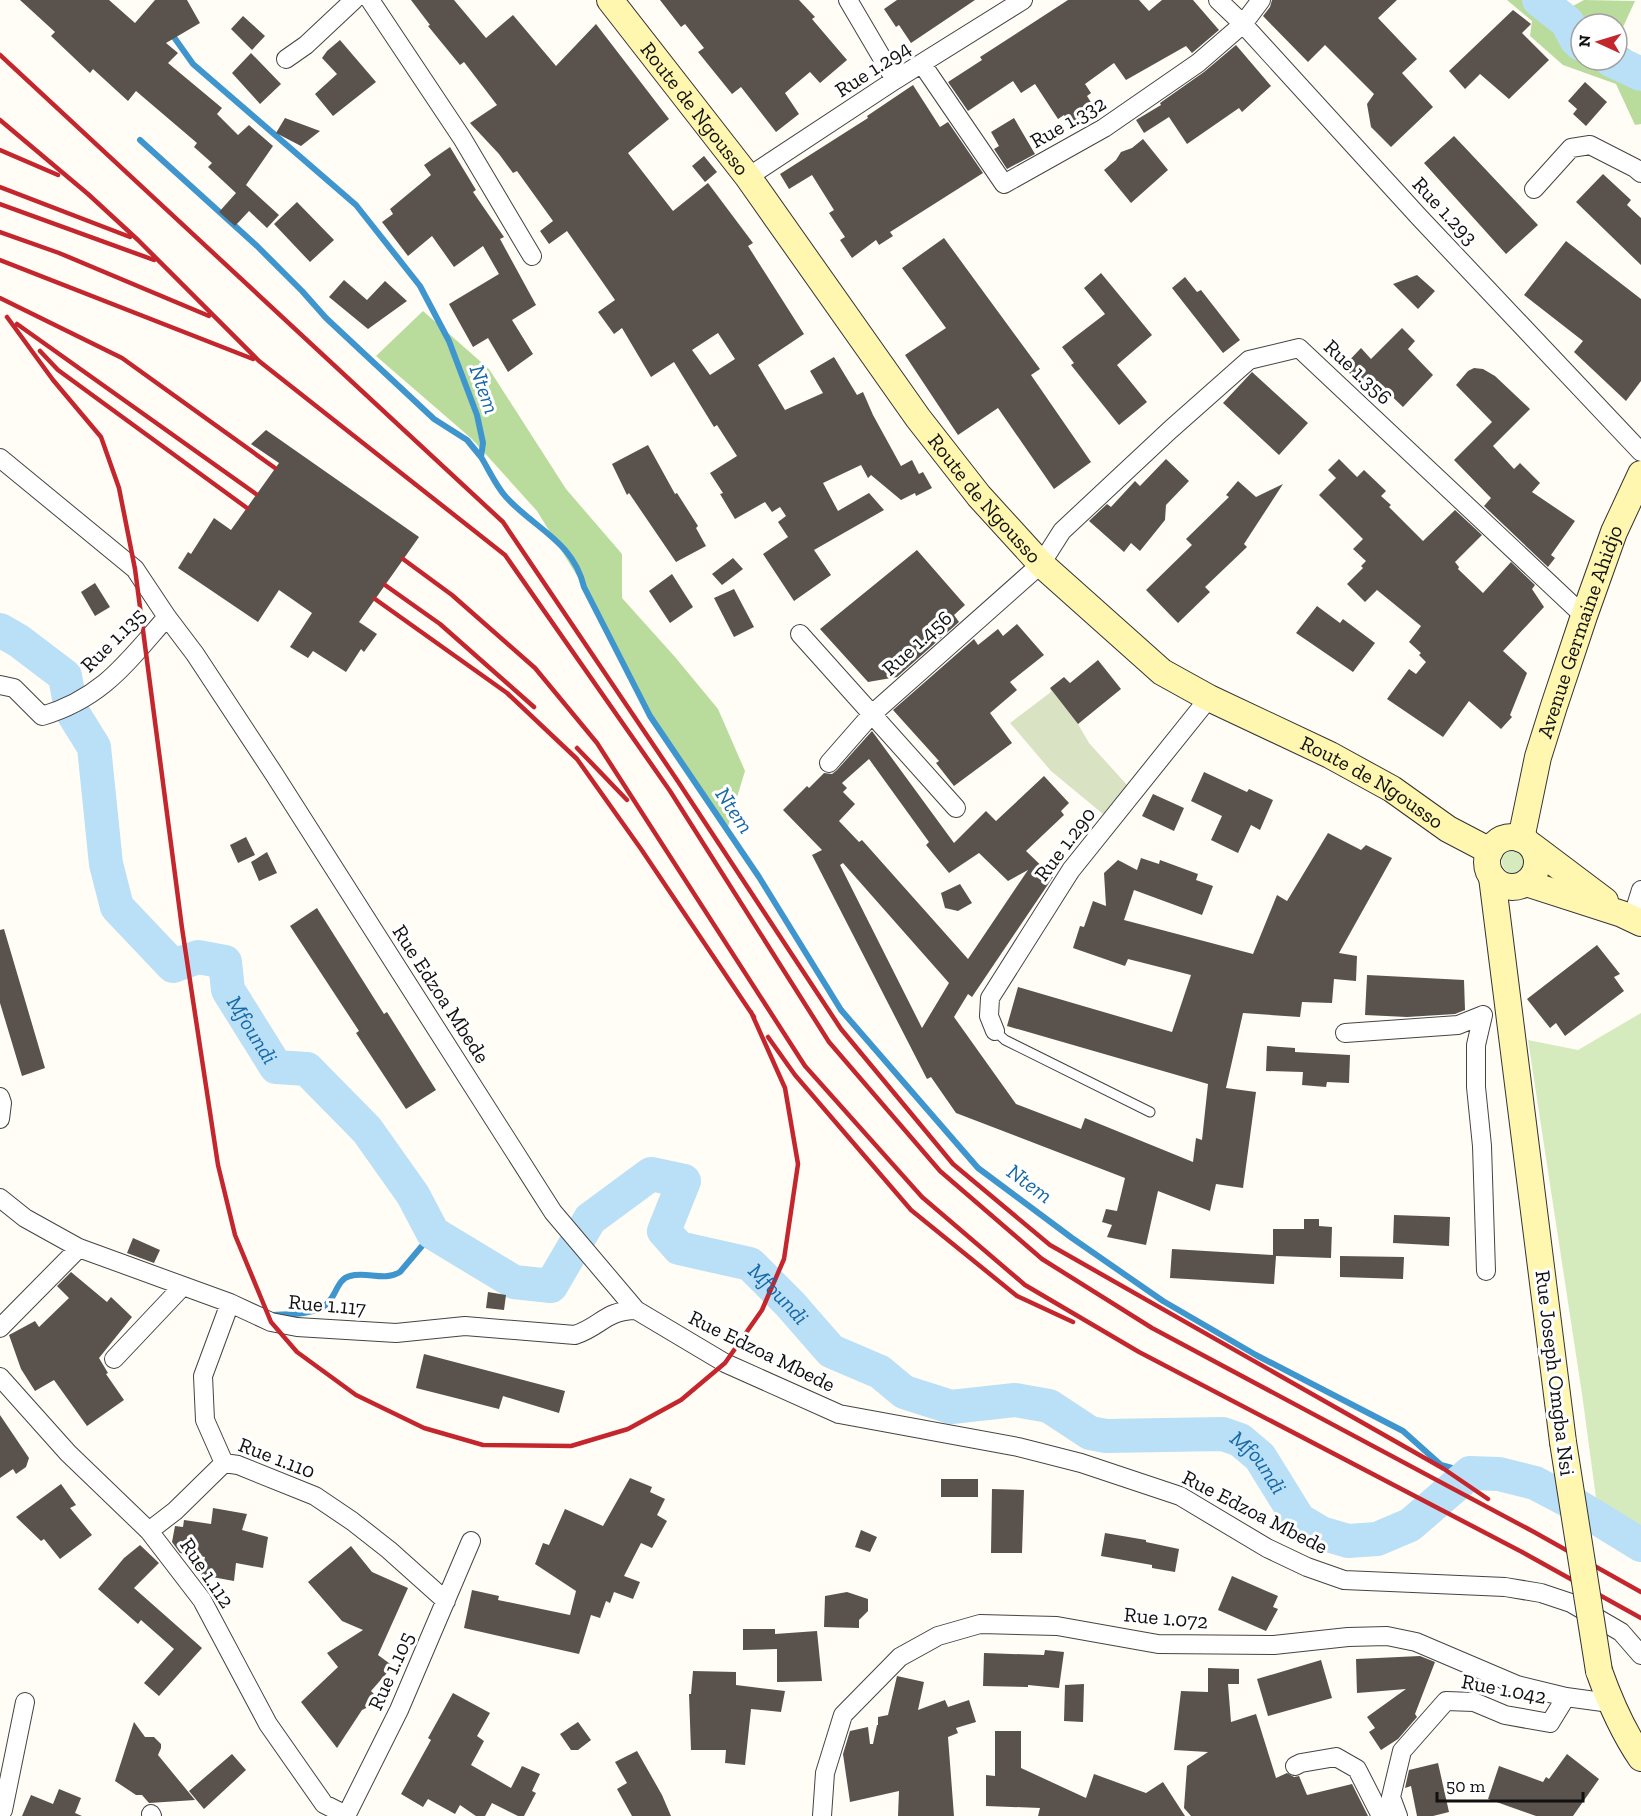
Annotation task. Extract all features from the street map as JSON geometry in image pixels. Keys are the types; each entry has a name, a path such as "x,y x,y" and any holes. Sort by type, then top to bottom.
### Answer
{"main road":[{"name":"Route de Ngousso","path":"610,0 748,177 918,418 979,496 1041,564 1162,672 1209,698 1330,755 1392,789 1448,829 1510,845 1632,919"},
{"name":"Avenue Germaine Ahidjo","path":"1510,845 1584,616 1614,532 1641,474"},
{"path":"1492,877 1507,888 1521,885 1533,876 1537,866 1537,856 1510,845 1487,860 1492,877 1506,978"},
{"path":"1521,885 1632,919"},
{"path":"1506,978 1521,885"},
{"name":"Rue Joseph Omgba Nsi","path":"1506,978 1497,1014 1599,1671 1610,1703 1625,1734 1641,1758"}],"street":[{"path":"286,59 306,45 354,0"},
{"path":"370,0 462,138 532,256"},
{"name":"Rue 1.294","path":"748,177 922,64 1002,6 1023,0"},
{"name":"Rue 1.293","path":"1218,0 1243,24 1420,218 1641,452"},
{"name":"Rue 1.332","path":"922,64 1004,184 1104,128 1198,63 1243,24 1262,0"},
{"path":"854,2 895,80"},
{"path":"1534,189 1570,148 1590,145 1641,173"},
{"name":"Rue 1.356","path":"1041,564 1062,531 1249,360 1299,348 1584,616"},
{"name":"Rue Edzoa Mbede","path":"0,458 135,569 195,654 274,774 553,1212 636,1310 725,1362 839,1414 1018,1447 1092,1467 1180,1496 1267,1548 1307,1567 1344,1580 1505,1587 1541,1593 1571,1603 1621,1632 1641,1655"},
{"name":"Rue 1.456","path":"829,763 871,715 1041,564"},
{"name":"Rue 1.135","path":"0,685 14,688 42,716 62,710 81,701 114,677 167,617"},
{"path":"800,634 956,808"},
{"name":"Rue 1.290","path":"995,1031 989,1016 990,998 1071,870 1209,698"},
{"path":"1632,919 1641,890"},
{"path":"1345,1033 1458,1025 1497,1014"},
{"path":"1486,1271 1476,1045 1497,1014"},
{"path":"0,1097 2,1103 0,1119"},
{"name":"Rue 1.117","path":"0,1198 25,1218 79,1248 230,1303 271,1322 297,1327 396,1333 465,1326 575,1335 590,1330 620,1310 636,1310"},
{"path":"0,1328 79,1248"},
{"path":"114,1359 183,1286"},
{"name":"Rue 1.110","path":"230,1303 204,1376 205,1420 224,1463 238,1465 315,1496 389,1550 446,1601"},
{"name":"Rue 1.112","path":"0,1377 68,1453 149,1531 202,1600 267,1724 324,1804 346,1816"},
{"path":"149,1531 175,1511 224,1463"},
{"name":"Rue 1.105","path":"346,1816 399,1710 471,1541"},
{"name":"Rue 1.072","path":"822,1816 825,1773 843,1715 900,1657 938,1636 980,1624 1057,1626 1158,1644 1274,1645 1348,1637 1387,1636 1424,1645 1517,1685 1566,1697 1610,1703"},
{"name":"Rue 1.042","path":"1398,1816 1390,1797 1402,1751 1446,1701 1474,1702 1505,1715 1550,1723 1566,1697"},
{"path":"0,1814 3,1810 25,1702"},
{"path":"1295,1766 1301,1762 1336,1756 1357,1769 1381,1816"}],"lane":[{"path":"995,1031 1005,1040 1150,1112"}],"green space":[{"path":"1507,0 1561,0 1573,6 1584,0 1635,1 1629,14 1629,12 1569,12 1569,67 1563,65 1530,36 1532,21"},
{"path":"1629,49 1641,58 1641,124 1635,125 1616,84 1583,72 1629,72"},
{"path":"423,311 489,369 566,489 622,554 622,598 718,709 745,771 727,830 650,716 584,587 537,511 472,439 376,356"},
{"path":"1050,688 1078,724 1089,743 1128,786 1103,814 1051,771 1010,723 1051,692"},
{"path":"1513,851 1521,854 1524,862 1521,870 1513,873 1505,870 1502,862 1505,854"},
{"path":"1641,1013 1641,1545 1599,1520 1528,1040 1578,1050"}],"building":[{"path":"20,0 109,0 135,23 155,0 187,0 200,23 166,43 178,53 168,63 222,108 217,114 238,135 249,125 273,146 246,185 279,215 267,228 249,211 235,226 219,212 236,193 208,167 212,163 194,147 197,143 136,91 128,101 93,69 90,73 51,36 55,32"},
{"path":"411,0 454,0 486,38 513,15 556,66 596,24 669,119 628,153 673,211 708,183 753,243 748,246 804,334 758,365 785,410 823,393 810,371 834,357 857,395 863,392 901,466 912,460 919,474 923,472 932,488 901,500 871,475 868,478 861,465 823,483 838,511 869,493 884,510 814,550 831,575 794,601 763,554 788,537 778,522 786,516 780,507 772,512 765,502 735,519 720,494 723,493 710,473 737,456 717,425 714,427 674,362 651,377 622,328 614,334 598,312 615,300 567,231 549,244 540,231 553,221 517,171 513,173 470,123 497,105 464,62 460,65 428,26 430,25","holes":["718,333 735,359 710,375 692,350"]},
{"path":"660,0 799,0 815,17 812,19 847,60 820,83 810,72 785,93 799,114 776,132 741,87 732,94 698,52 704,48 685,24 681,27"},
{"path":"897,0 975,0 911,43 884,9"},
{"path":"1068,0 1139,0 1149,11 1162,0 1193,0 1219,30 1192,53 1186,46 1126,80 1114,63 1085,84 1091,93 1087,96 1097,112 1072,128 1064,115 1058,119 1035,84 1021,93 1013,81 968,111 948,82 982,60 980,57"},
{"path":"1272,0 1397,0 1378,18 1417,59 1402,73 1433,107 1391,147 1371,127 1367,104 1374,94 1325,45 1308,62 1263,16"},
{"path":"1513,10 1531,24 1522,33 1549,60 1509,99 1480,74 1465,89 1449,71"},
{"path":"243,16 265,36 252,50 231,29"},
{"path":"340,40 376,82 333,116 315,94 337,74 322,58"},
{"path":"1236,45 1271,86 1242,112 1239,108 1187,144 1169,117 1144,133 1136,120 1161,105 1160,103 1204,72"},
{"path":"251,53 281,84 260,104 232,73"},
{"path":"1585,82 1607,102 1586,126 1573,114 1577,109 1568,101"},
{"path":"913,85 940,127 948,122 983,173 890,232 893,236 879,245 876,240 852,258 840,240 845,237 829,213 834,210 812,175 789,189 780,174 868,118 867,116"},
{"path":"285,118 320,131 301,146 276,133"},
{"path":"1014,118 1035,154 1007,169 994,149 999,146 991,132"},
{"path":"1454,136 1538,225 1506,254 1424,163"},
{"path":"1143,139 1168,170 1131,203 1104,170 1116,160 1121,152 1132,148"},
{"path":"450,147 476,190 473,192 504,237 500,239 536,305 512,320 533,354 508,372 488,338 473,347 449,304 499,274 483,246 454,267 432,236 408,256 382,222 393,214 390,209 431,175 424,165"},
{"path":"704,156 717,172 705,182 692,166"},
{"path":"1603,174 1631,200 1627,205 1641,218 1641,265 1576,202"},
{"path":"297,202 334,240 310,262 274,224"},
{"path":"944,238 1040,369 1031,375 1091,462 1054,489 998,408 958,435 905,355 946,328 902,268"},
{"path":"1566,241 1641,299 1641,381 1626,401 1574,352 1583,341 1524,295"},
{"path":"1101,273 1152,335 1117,365 1147,402 1119,425 1071,365 1074,363 1062,347 1105,314 1084,288"},
{"path":"1417,275 1435,291 1418,309 1393,284"},
{"path":"1185,277 1197,292 1201,290 1240,340 1223,353 1172,288"},
{"path":"344,280 367,300 385,281 407,301 368,329 329,297"},
{"path":"1402,328 1415,341 1408,349 1433,375 1403,407 1381,386 1372,395 1343,367 1361,348 1371,359"},
{"path":"1474,368 1483,369 1495,376 1530,409 1493,446 1514,469 1520,463 1540,483 1532,492 1575,521 1551,555 1555,558 1548,567 1484,506 1491,498 1454,460 1492,422 1456,385 1468,371"},
{"path":"1252,372 1308,423 1279,455 1223,403"},
{"path":"266,430 419,537 359,622 377,634 364,652 361,649 346,672 313,651 308,658 290,647 312,613 279,590 258,622 178,568 188,552 191,554 214,518 231,530 279,463 251,444"},
{"path":"648,445 675,494 677,493 698,526 696,528 706,546 676,562 629,493 627,495 612,464"},
{"path":"1166,459 1189,481 1166,505 1165,520 1140,551 1131,543 1124,552 1089,521 1107,504 1111,507 1135,481 1140,486"},
{"path":"1339,459 1357,477 1364,470 1386,491 1381,496 1391,505 1389,507 1423,541 1455,510 1482,535 1455,562 1458,569 1483,593 1511,562 1535,585 1532,589 1544,607 1503,651 1527,673 1510,715 1512,717 1501,729 1469,701 1443,737 1387,699 1409,669 1416,674 1426,662 1419,655 1421,653 1409,642 1421,626 1377,590 1365,602 1347,584 1363,568 1361,566 1366,561 1353,549 1363,539 1319,495 1336,478 1328,470"},
{"path":"1238,481 1256,497 1283,484 1244,544 1247,547 1205,587 1210,592 1178,623 1146,590 1192,545 1186,539 1229,497 1226,495"},
{"path":"917,550 965,605 954,615 959,622 897,677 868,682 820,629"},
{"path":"733,558 743,569 722,585 712,574"},
{"path":"672,574 693,607 670,623 649,591"},
{"path":"95,583 110,607 95,616 81,592"},
{"path":"734,589 754,627 734,637 714,598"},
{"path":"1317,606 1340,623 1343,619 1375,643 1353,672 1296,633"},
{"path":"1017,624 1044,655 1010,682 1017,690 990,713 1012,743 954,786 936,763 939,761 893,710 974,639 978,645 998,629 1003,636"},
{"path":"1098,660 1121,689 1078,724 1050,688 1064,677 1070,683"},
{"path":"872,731 954,843 986,811 996,821 1044,776 1069,803 1061,811 1064,815 1026,851 1053,877 972,997 968,994 954,1017 1016,1104 1081,1129 1085,1118 1193,1162 1196,1138 1202,1140 1208,1084 1007,1026 1018,987 1172,1032 1191,975 1128,959 1125,966 1073,948 1080,926 1084,927 1093,901 1106,906 1104,873 1118,860 1137,870 1141,858 1159,864 1160,860 1198,874 1196,880 1213,886 1202,915 1134,890 1124,920 1253,954 1277,895 1287,901 1328,833 1361,850 1366,845 1392,858 1339,953 1357,956 1356,981 1334,979 1332,1003 1302,1002 1300,1017 1243,1013 1226,1088 1256,1092 1243,1188 1216,1184 1210,1211 1158,1191 1146,1245 1107,1237 1112,1225 1102,1222 1106,1209 1117,1211 1125,1178 956,1113 931,1077 927,1079 812,855 822,850 783,810 824,773 832,774","holes":["869,759 929,842 926,845 949,873 979,853 1008,881 1028,870 968,959 862,840 859,842 839,821 855,804 843,792 847,788 842,783","843,863 949,983 922,1028 840,865"]},
{"path":"1204,772 1247,792 1249,789 1273,800 1260,830 1251,825 1238,853 1211,840 1222,816 1191,801"},
{"path":"1153,794 1184,808 1174,831 1142,816"},
{"path":"246,837 255,855 238,863 230,845"},
{"path":"267,852 277,873 259,881 251,862"},
{"path":"960,884 972,903 958,911 945,908 941,893"},
{"path":"317,908 384,1014 387,1012 436,1090 406,1109 356,1033 359,1031 290,926"},
{"path":"4,929 45,1068 22,1076 0,1003 0,930"},
{"path":"1597,945 1620,974 1614,977 1624,991 1565,1036 1556,1023 1550,1028 1527,999"},
{"path":"1367,975 1464,980 1465,1010 1455,1014 1407,1017 1365,1015"},
{"path":"1267,1046 1295,1048 1295,1052 1350,1055 1349,1083 1327,1082 1326,1087 1302,1085 1303,1072 1266,1071"},
{"path":"1394,1215 1450,1217 1449,1246 1393,1243"},
{"path":"1304,1219 1319,1219 1319,1226 1332,1227 1331,1258 1276,1256 1274,1284 1170,1278 1172,1249 1273,1255 1273,1229 1304,1229"},
{"path":"133,1238 160,1250 154,1263 127,1253"},
{"path":"1340,1256 1404,1257 1403,1279 1340,1277"},
{"path":"71,1272 107,1302 111,1297 132,1317 99,1358 108,1373 106,1374 124,1400 87,1426 54,1380 35,1391 21,1369 9,1335 35,1321 39,1327 69,1298 57,1286"},
{"path":"488,1292 506,1295 504,1310 486,1308"},
{"path":"424,1354 565,1391 559,1413 503,1396 499,1409 416,1388"},
{"path":"0,1415 29,1458 26,1467 16,1474 13,1469 0,1478"},
{"path":"630,1478 652,1487 650,1492 665,1499 657,1515 667,1521 652,1548 641,1543 624,1576 640,1582 633,1599 614,1592 610,1603 606,1601 600,1618 591,1615 579,1654 464,1628 472,1590 499,1596 498,1600 570,1615 576,1591 535,1564 543,1543 549,1545 565,1509 603,1526"},
{"path":"941,1479 978,1479 978,1497 941,1497"},
{"path":"61,1484 76,1505 70,1508 92,1535 60,1559 44,1539 41,1541 16,1517"},
{"path":"992,1489 1024,1490 1022,1553 991,1553"},
{"path":"213,1508 247,1514 242,1530 268,1537 263,1568 236,1563 234,1581 201,1575 205,1557 180,1553 172,1542 175,1526 183,1527 184,1520 211,1524"},
{"path":"861,1530 877,1537 870,1552 855,1547"},
{"path":"1105,1533 1146,1540 1146,1542 1179,1549 1175,1572 1152,1568 1152,1565 1101,1556"},
{"path":"140,1545 159,1563 134,1588 202,1648 159,1696 144,1683 174,1649 141,1620 138,1624 98,1589 124,1558"},
{"path":"351,1546 372,1572 408,1588 378,1655 393,1666 371,1691 381,1701 362,1710 337,1748 301,1702 338,1667 327,1653 363,1630 342,1621 308,1582"},
{"path":"1232,1576 1278,1596 1273,1607 1278,1609 1266,1631 1218,1610"},
{"path":"847,1592 868,1599 868,1611 859,1620 859,1628 824,1627 825,1596"},
{"path":"743,1629 775,1629 775,1634 817,1631 822,1681 777,1682 777,1649 743,1650"},
{"path":"1045,1650 1064,1652 1059,1688 1028,1685 1028,1687 983,1686 984,1653 1044,1655"},
{"path":"1420,1656 1435,1662 1415,1714 1417,1717 1398,1739 1381,1750 1369,1732 1375,1728 1367,1717 1406,1689 1357,1693 1356,1659"},
{"path":"1321,1660 1332,1698 1268,1716 1257,1679"},
{"path":"1208,1668 1239,1669 1239,1684 1228,1684 1231,1722 1256,1714 1276,1778 1287,1773 1294,1777 1299,1776 1307,1795 1352,1784 1368,1816 1191,1816 1184,1808 1187,1766 1208,1752 1174,1750 1181,1691 1208,1692"},
{"path":"693,1671 736,1672 736,1685 785,1691 781,1712 751,1709 745,1765 725,1763 726,1750 691,1750 689,1694 691,1694"},
{"path":"897,1676 924,1682 918,1710 945,1700 948,1707 969,1700 976,1722 956,1728 958,1733 948,1737 954,1816 898,1816 899,1791 850,1802 843,1754 850,1731 868,1727 870,1744 873,1744 878,1717 888,1715"},
{"path":"1084,1684 1083,1722 1064,1721 1065,1685"},
{"path":"453,1693 490,1713 477,1736 484,1741 471,1765 511,1788 522,1766 540,1774 532,1791 536,1793 524,1816 518,1816 492,1803 485,1816 476,1816 460,1805 455,1814 428,1799 423,1807 401,1794 431,1740 428,1738"},
{"path":"134,1722 145,1737 154,1737 161,1744 158,1755 195,1800 149,1803 142,1795 136,1795 115,1781"},
{"path":"578,1722 591,1740 578,1750 571,1750 560,1734"},
{"path":"995,1731 1021,1731 1021,1768 1086,1798 1094,1774 1146,1793 1163,1782 1185,1816 1038,1816 1040,1808 986,1806 986,1775 995,1776"},
{"path":"637,1751 671,1816 632,1816 617,1789 627,1783 615,1762"},
{"path":"232,1754 246,1770 204,1809 189,1791"},
{"path":"1567,1754 1599,1779 1573,1816 1536,1816 1488,1799 1499,1766 1543,1782 1546,1777 1549,1779"},
{"path":"1438,1763 1449,1812 1433,1816 1417,1816 1411,1786 1405,1788 1409,1770"},
{"path":"59,1789 81,1798 75,1813 82,1816 22,1816 31,1795 53,1804"}],"waterway":[{"path":"1539,0 1569,26"},
{"name":"Ntem","path":"171,33 193,64 356,205 420,286 449,341 477,415 483,443 481,457 496,483 506,497 552,537 571,558 650,716 759,877 841,1010 978,1168 1072,1238 1163,1301 1256,1355 1403,1431 1441,1465 1470,1473"},
{"path":"1629,68 1641,74"},
{"path":"140,140 257,246 326,318 434,419 467,440 481,457"},
{"name":"Mfoundi","path":"0,630 19,641 65,676 71,710 94,747 106,864 117,907 173,966 198,957 225,962 228,990 276,1067 307,1069 367,1130 413,1195 433,1233 514,1282 551,1286 590,1219 651,1174 684,1181 664,1231 679,1248 750,1264 790,1304 831,1351 880,1372 904,1392 951,1407 1015,1400 1049,1406 1090,1433 1106,1436 1223,1434 1240,1440 1260,1457 1299,1520 1321,1533 1348,1541 1377,1539 1410,1525 1470,1473 1499,1474 1535,1483 1641,1545"},
{"path":"273,1315 305,1313 323,1307 331,1300 342,1281 350,1276 388,1276 400,1272 433,1233"}],"railway":[{"path":"0,55 503,522 841,1029 953,1164 1050,1245 1444,1469 1488,1499"},
{"path":"0,120 88,194 138,240 259,361 505,555 670,791 829,1042 940,1171 1042,1259 1152,1328 1534,1532 1641,1592"},
{"path":"0,150 58,175"},
{"path":"0,187 130,237"},
{"path":"0,204 154,260"},
{"path":"0,232 59,253 209,316"},
{"path":"0,260 253,359"},
{"path":"0,298 122,358 275,468"},
{"path":"7,317 53,380 101,437 119,488 135,569 182,928 218,1165 235,1235 271,1322 297,1352 356,1395 424,1428 483,1445 571,1446 628,1429 681,1400 725,1363 762,1310 784,1259 798,1164 785,1088 751,1012"},
{"path":"17,324 256,494"},
{"path":"40,351 58,370 247,508"},
{"path":"403,559 452,595 535,668 597,743 805,1066 922,1197 1025,1285 1139,1352 1522,1552 1641,1618"},
{"path":"385,585 440,624 534,707"},
{"path":"375,599 507,693 577,759 641,849 754,1017"},
{"path":"577,748 627,800"},
{"path":"768,1037 795,1075 911,1210 1017,1296 1073,1322"}]}
